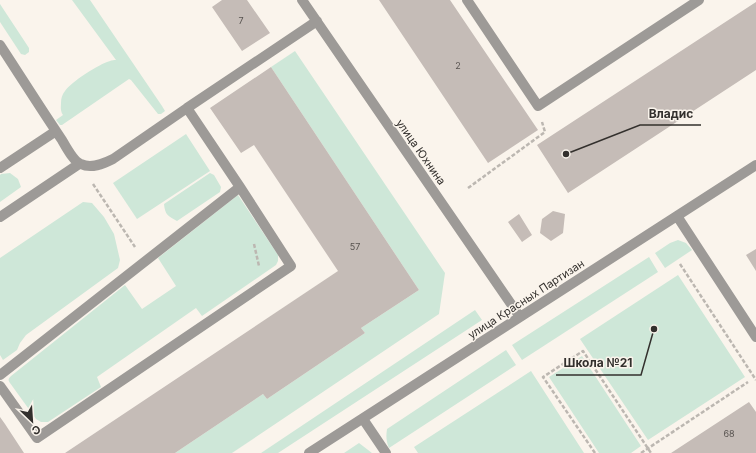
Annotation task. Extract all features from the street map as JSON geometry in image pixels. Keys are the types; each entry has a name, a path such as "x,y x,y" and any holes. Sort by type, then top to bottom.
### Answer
{"street":[{"name":"улица Юхнина","path":"302,0 520,317"},
{"path":"467,0 538,106 698,0"},
{"path":"0,45 73,158 79,164 87,166 103,164 113,159 317,21"},
{"path":"0,386 37,438 291,266 187,108"},
{"path":"0,168 56,131"},
{"path":"0,217 79,164"},
{"name":"улица Красных Партизан","path":"310,453 756,165"},
{"path":"0,374 240,187"},
{"path":"677,216 756,337"},
{"path":"363,419 386,453"}],"path":[{"path":"468,188 545,132 538,106"},
{"path":"79,164 144,261"},
{"path":"680,264 756,380"},
{"path":"595,453 544,377 583,351 651,453"},
{"path":"641,453 748,382"}],"green space":[{"path":"72,0 90,0 165,111 158,114 129,79 60,125 56,120 63,115 61,112 61,98 68,87 93,69 112,60 116,60"},
{"path":"0,4 29,48 29,52 25,55 21,54 0,22"},
{"path":"295,51 445,273 439,314 232,453 175,453 263,394 267,399 365,333 361,328 419,290 271,67"},
{"path":"186,134 210,171 137,219 113,183"},
{"path":"10,173 18,179 21,187 0,202 0,175"},
{"path":"210,173 214,175 221,187 220,192 177,221 171,218 165,211 164,204"},
{"path":"238,195 278,255 276,265 202,316 196,308 97,377 101,387 48,422 41,422 36,419 9,382 10,377 125,285 142,309 176,286 158,258"},
{"path":"83,202 92,203 104,217 114,234 120,260 118,268 26,335 17,350 3,360 0,355 0,258"},
{"path":"678,240 686,243 692,250 665,268 655,253 670,243"},
{"path":"649,257 658,272 522,360 512,345"},
{"path":"678,275 745,377 648,440 580,339"},
{"path":"475,310 482,320 278,453 261,453"},
{"path":"506,350 516,365 389,448 386,438 387,429"},
{"path":"582,356 641,446 631,453 599,453 549,377"},
{"path":"531,371 584,453 418,453 414,447"},
{"path":"359,443 372,453 344,453"}],"building":[{"path":"222,0 247,0 270,33 242,51 212,7"},
{"path":"379,0 450,0 538,130 488,163"},
{"path":"756,2 756,70 568,193 537,145"},
{"path":"271,67 419,290 361,328 365,333 267,399 263,394 175,453 65,453 338,271 254,145 241,153 210,108"},
{"path":"553,211 565,214 563,233 551,241 540,233 542,219"},
{"path":"519,214 532,235 522,242 508,222"},
{"path":"756,249 756,271 746,255"},
{"path":"749,402 756,412 756,453 671,453"},
{"path":"0,417 5,424 24,453 0,453"}],"place":[{"name":"Владис","path":"566,154"},
{"name":"Школа №21","path":"654,329"}]}
